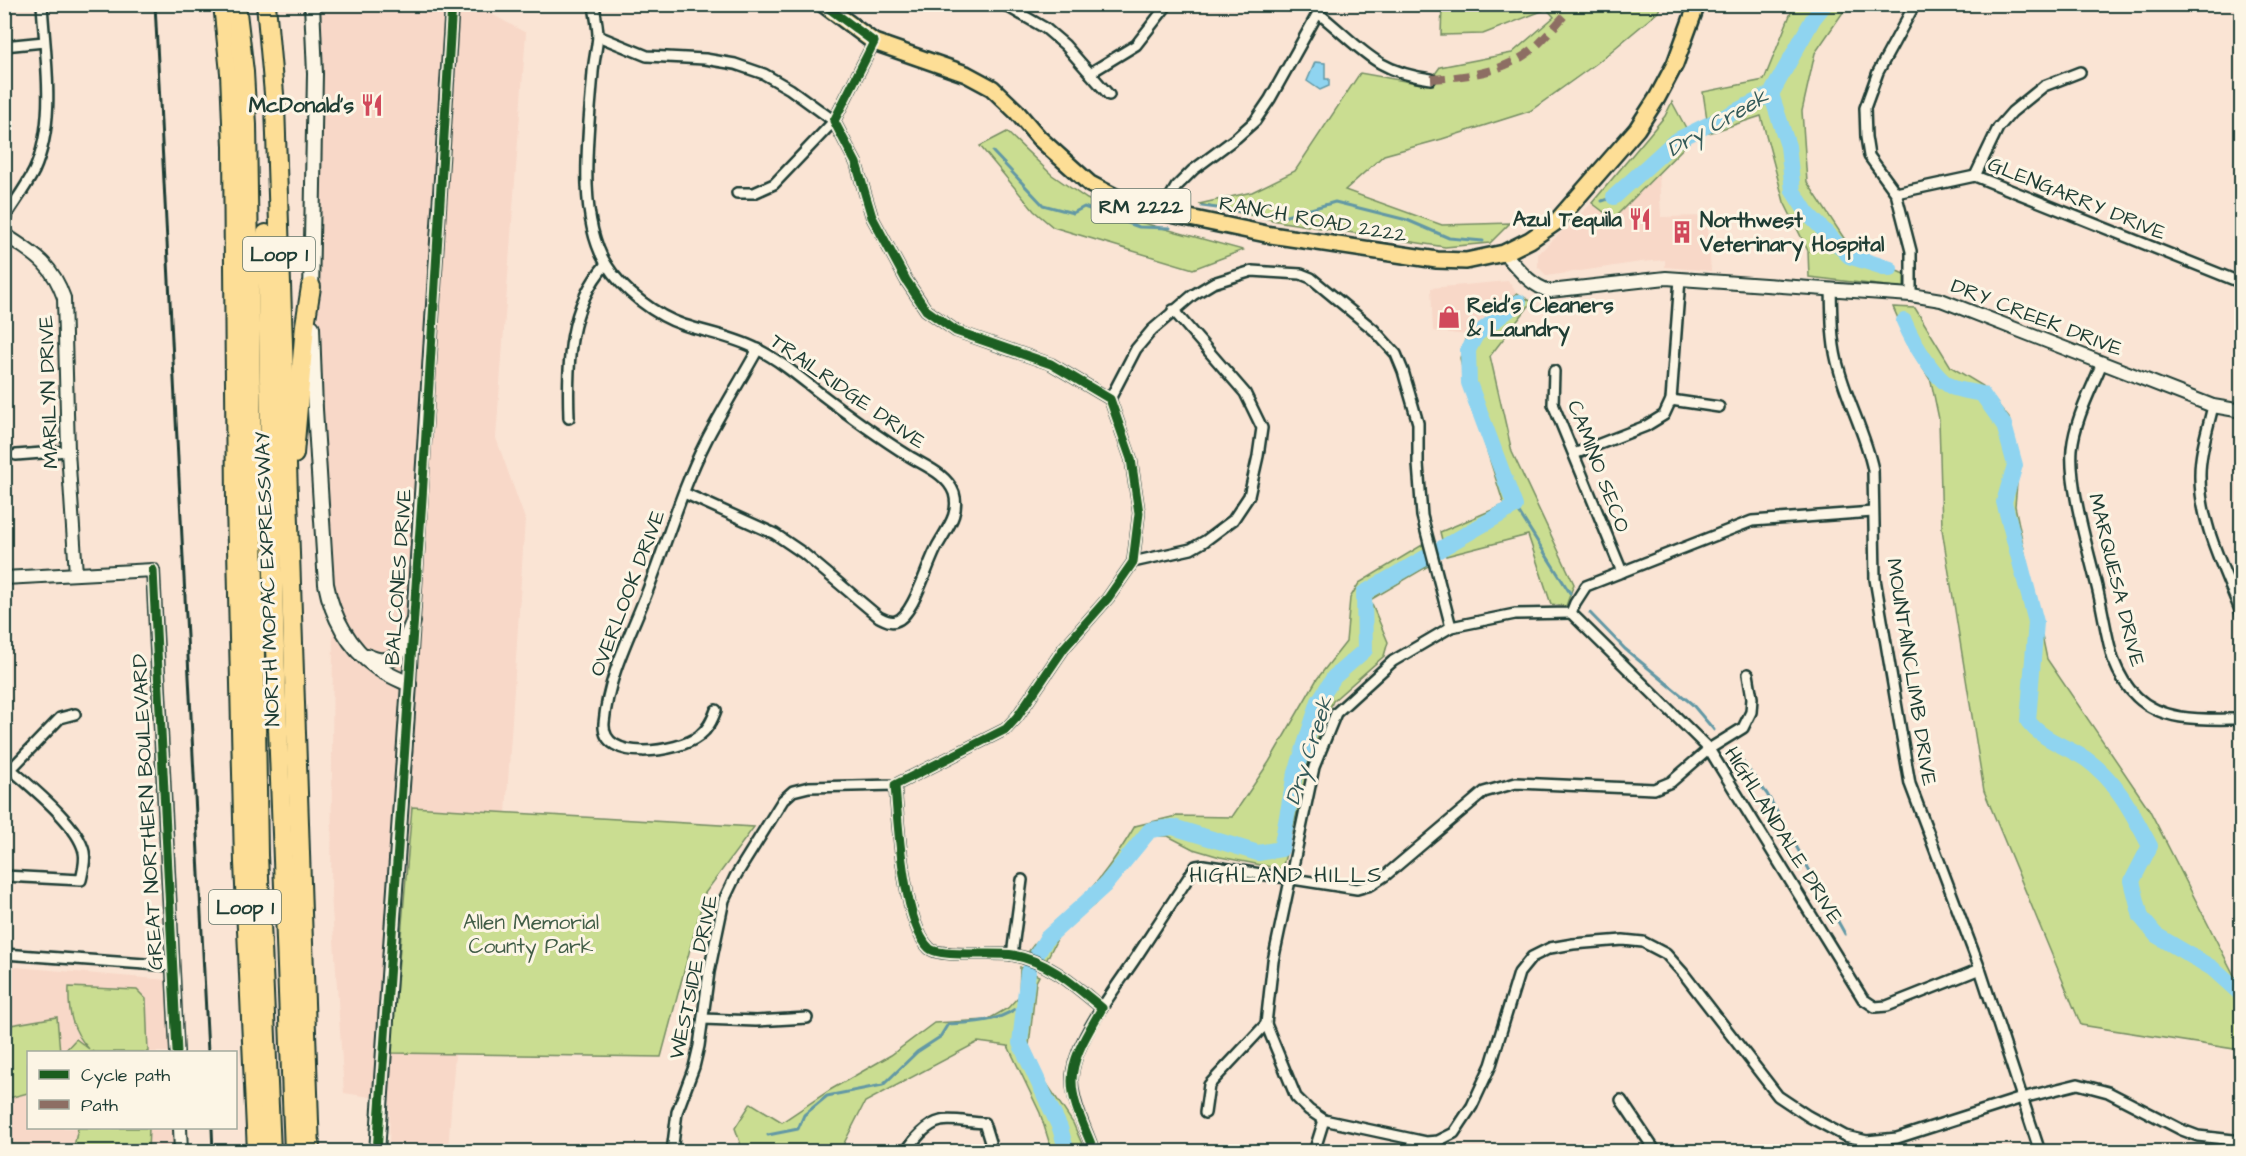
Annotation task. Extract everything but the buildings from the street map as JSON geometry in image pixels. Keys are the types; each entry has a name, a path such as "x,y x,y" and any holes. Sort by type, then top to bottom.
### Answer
{"highway":[{"name":"NORTH MOPAC EXPRESSWAY","path":"223,4 237,73 236,492 247,960 257,1152"},
{"path":"236,4 237,73 248,174 258,855 271,1152"},
{"path":"255,4 264,111 274,621 294,1152"},
{"name":"NORTH MOPAC EXPRESSWAY","path":"266,4 275,105 310,1152"},
{"path":"289,503 305,324 311,287"},
{"path":"240,663 253,512"},
{"path":"273,534 283,684 294,709"}],"main road":[{"path":"312,4 315,74 311,287 313,374 326,584 329,601 349,640 375,667 410,684"},
{"name":"RANCH ROAD 2222","path":"823,4 874,42 966,74 992,88 1039,138 1090,184 1119,200 1161,212 1271,235 1437,260 1466,261 1504,253 1530,240 1556,222 1637,129 1675,64 1697,4"},
{"path":"362,654 380,661 394,658 400,651 413,622"},
{"name":"BALCONES DRIVE","path":"377,1152 410,684"}],"street":[{"path":"4,219 33,171 46,125 47,98 42,4"},
{"name":"BALCONES DRIVE","path":"410,684 452,4"},
{"name":"TRAILRIDGE DRIVE","path":"594,4 598,36 593,71 587,192 588,209 594,234 606,264 619,281 659,313 682,324 729,336 775,359 887,442 941,475 951,486 956,506 954,519 933,553 906,615 898,621 889,622 879,617 803,553 775,534 684,493"},
{"path":"1003,4 1045,28 1065,45 1109,95"},
{"path":"1090,73 1136,45 1168,4"},
{"path":"1911,295 1911,251 1896,193 1869,156 1865,108 1878,72 1916,4"},
{"path":"1161,212 1176,187 1193,170 1236,138 1255,120 1270,99 1318,9 1378,64 1404,74 1431,79"},
{"path":"598,36 648,56 705,58 735,64 764,74 834,120 856,163 872,217 906,280 926,310 956,331 1051,364 1110,399 1131,459 1139,513 1133,562 1108,598 1064,648 1017,717 1006,729 895,785 903,874 920,936 930,950 942,954 1012,955 1035,960 1058,972 1102,1008"},
{"path":"4,46 44,42"},
{"path":"737,193 754,193 774,183 834,120 874,42"},
{"path":"1976,176 1998,128 2012,112 2044,86 2080,72"},
{"name":"GLENGARRY DRIVE","path":"1896,193 1976,176 2241,283"},
{"name":"MARILYN DRIVE","path":"4,234 45,263 57,278 64,298 68,451 76,574"},
{"name":"DRY CREEK DRIVE","path":"1504,253 1526,277 1550,291 1601,287 1654,279 1680,279 1911,295 1957,305 2213,406 2241,411"},
{"path":"569,418 567,376 571,341 581,303 592,279 606,264"},
{"path":"1110,399 1136,349 1152,330 1192,295 1213,283 1252,271 1301,274 1311,278 1374,330 1396,354 1403,371 1418,423 1422,516 1451,627"},
{"path":"1574,454 1646,426 1664,415 1671,400 1680,279"},
{"name":"MOUNTAINCLIMB DRIVE","path":"1831,291 1833,347 1869,453 1872,470 1875,579 1910,784 1980,969 2040,1152"},
{"path":"1133,562 1191,549 1233,520 1249,496 1258,456 1262,428 1245,393 1173,310"},
{"name":"OVERLOOK DRIVE","path":"716,710 710,726 698,737 681,746 661,750 643,750 614,744 609,740 604,725 619,657 643,604 684,493 706,442 758,349"},
{"name":"MARQUESA DRIVE","path":"2102,363 2078,423 2072,468 2113,658 2123,681 2137,698 2151,707 2185,718 2241,719"},
{"name":"CAMINO SECO","path":"1554,371 1553,404 1622,572"},
{"path":"1671,400 1719,407"},
{"path":"2213,406 2200,460 2202,501 2208,527 2241,615"},
{"path":"16,455 68,451"},
{"path":"1873,512 1752,520 1586,586 1571,613 1515,614 1451,627 1393,661 1336,713 1314,767 1289,878 1273,961 1266,1024 1296,1097 1324,1120 1426,1142 1447,1137 1461,1125 1472,1106 1491,1065 1516,980 1532,957 1550,948 1623,940 1643,942 1665,954 1683,973 1778,1096 1845,1136 1867,1141 1897,1138 2022,1098 2078,1084 2092,1086 2199,1136 2241,1141"},
{"name":"GREAT NORTHERN BOULEVARD","path":"76,574 153,570 177,1051"},
{"path":"4,578 76,574"},
{"name":"HIGHLANDALE DRIVE","path":"1571,613 1709,749 1863,999 1875,1007 1887,1006 1980,969"},
{"path":"1094,1152 1075,1101 1072,1079 1076,1059 1102,1008 1196,866 1203,865 1357,889 1371,885 1386,875 1484,792 1516,783 1654,789 1671,782 1709,749 1743,728 1751,712 1752,698 1748,675"},
{"path":"4,876 81,880 85,855 80,840 71,826 8,766 60,718 75,714"},
{"name":"WESTSIDE DRIVE","path":"672,1152 677,1112 695,1063 709,972 724,900 735,877 783,800 793,791 809,788 895,785"},
{"path":"1012,955 1022,880"},
{"path":"4,954 173,966"},
{"path":"703,1018 756,1021 807,1018"},
{"path":"1205,1113 1209,1085 1266,1024"},
{"path":"1621,1100 1656,1152"},
{"path":"906,1152 916,1137 941,1120 984,1123 993,1152"},
{"path":"1314,1152 1324,1120"},
{"path":"180,1129 181,1152"},
{"path":"2223,1140 2223,1152"}],"shaded area":[{"path":"319,5 475,5 526,33 496,438 525,519 506,813 412,808 391,1053 455,1054 448,1151 389,1151 390,1100 344,1093 331,894 333,631 318,335 321,118"},
{"path":"1659,173 1661,217 1707,216 1711,271 1665,267 1665,260 1547,276 1538,267 1538,254 1592,203 1613,219"},
{"path":"1508,281 1517,293 1466,335 1433,331 1431,288"},
{"path":"4,966 168,980 173,1051 27,1051 27,1129 177,1129 178,1151 5,1151"}],"green space":[{"path":"1442,5 1661,5 1658,12 1597,63 1530,111 1384,155 1345,190 1442,225 1510,223 1490,243 1445,247 1282,222 1199,204 1252,192 1295,171 1360,73 1427,85 1440,67 1512,53 1554,17 1547,9 1483,34 1441,35"},
{"path":"1794,5 1848,5 1815,53 1802,111 1807,182 1853,252 1904,274 1904,288 1809,277 1808,251 1784,202 1761,116 1709,133 1703,92 1764,80"},
{"path":"1672,102 1692,139 1613,219 1592,203 1665,116"},
{"path":"1007,132 1052,175 1087,199 1140,222 1243,250 1193,269 1053,227 1034,211 980,146"},
{"path":"1517,293 1532,302 1490,356 1512,452 1574,584 1566,606 1551,604 1528,535 1446,556 1440,532 1504,505 1464,378 1460,358 1466,336"},
{"path":"1893,307 1915,308 1951,367 1983,386 2009,418 2019,461 2015,506 2047,659 2149,809 2236,979 2241,982 2241,1050 2081,1025 1984,791 1942,529 1939,419 1931,381 1913,353"},
{"path":"1424,544 1428,566 1370,600 1388,642 1384,656 1333,701 1316,742 1282,869 1220,857 1193,849 1168,836 1152,836 1094,905 1061,931 1046,961 1029,951 1093,887 1135,826 1176,816 1232,817 1269,762 1317,679 1346,642 1350,598 1359,583"},
{"name":"Allen Memorial County Park","path":"412,807 754,827 705,893 661,1057 391,1053"},
{"path":"1020,967 1039,976 1036,982 1029,1046 1045,1081 1073,1123 1085,1151 1052,1151 1040,1113 1008,1046 978,1042 865,1102 840,1151 750,1152 742,1148 735,1128 751,1103 782,1122 830,1090 891,1055 934,1023 987,1020 1008,1008 1019,996"},
{"path":"69,987 137,990 146,999 148,1051 65,1051 76,1039 89,1049 75,1028 69,1005"},
{"path":"57,1017 60,1051 27,1051 27,1093 5,1099 5,1026"},
{"path":"78,1129 149,1129 148,1151 73,1151"}],"water":[{"path":"1315,62 1325,63 1325,79 1329,79 1329,86 1320,90 1307,81"}],"waterway":[{"name":"Dry Creek","path":"1614,197 1675,141 1771,94 1813,19 1825,4"},
{"path":"1771,94 1788,146 1793,191 1807,213 1849,256 1890,269"},
{"path":"993,152 1043,205 1073,213 1084,207 1139,227 1170,228"},
{"name":"Dry Creek","path":"1602,201 1614,197"},
{"path":"1202,206 1283,217 1335,202 1407,220 1449,238 1483,241"},
{"name":"Dry Creek","path":"1038,953 1047,938 1105,885 1150,830 1173,827 1258,853 1281,849 1294,779 1319,701 1334,677 1365,650 1364,593 1515,506 1469,383 1468,350 1476,335 1519,302"},
{"path":"1904,321 1918,348 1939,377 1954,388 1982,394 2004,425 2015,465 2004,502 2036,622 2028,721 2047,738 2086,759 2097,768 2107,777 2130,810 2150,846 2132,881 2141,917 2156,935 2212,968 2242,995"},
{"path":"1515,506 1570,593"},
{"path":"1590,613 1625,649 1692,704 1714,730"},
{"path":"1738,756 1767,794 1845,934"},
{"name":"Dry Creek","path":"1028,972 1020,1043 1060,1128 1067,1152"},
{"path":"768,1135 798,1129 804,1115 827,1096 883,1085 917,1052 940,1037 948,1024 997,1018 1025,1002"}],"railway":[{"path":"155,4 208,1051"},
{"path":"212,1129 213,1152"}],"marked path":[{"path":"1431,79 1480,73 1514,61 1536,46 1565,15"}],"cycle path":[{"path":"377,1152 422,499 452,4"},
{"path":"823,4 874,42 834,121 856,163 872,217 906,280 926,310 956,331 1051,364 1110,399 1131,459 1139,513 1133,562 1108,598 1064,648 1017,717 1006,729 895,785 900,846 908,895 920,935 929,948 944,953 1005,954 1026,958 1061,976 1102,1008 1078,1052 1072,1081 1077,1108 1094,1152"},
{"path":"153,570 177,1051"}],"place":[{"name":"McDonald's","path":"372,105"},
{"name":"Azul Tequila","path":"1640,219"},
{"name":"Northwest Veterinary Hospital","path":"1682,232"},
{"name":"Reid's Cleaners & Laundry","path":"1449,317"}],"district":[{"name":"HIGHLAND HILLS","path":"1286,874"}]}
